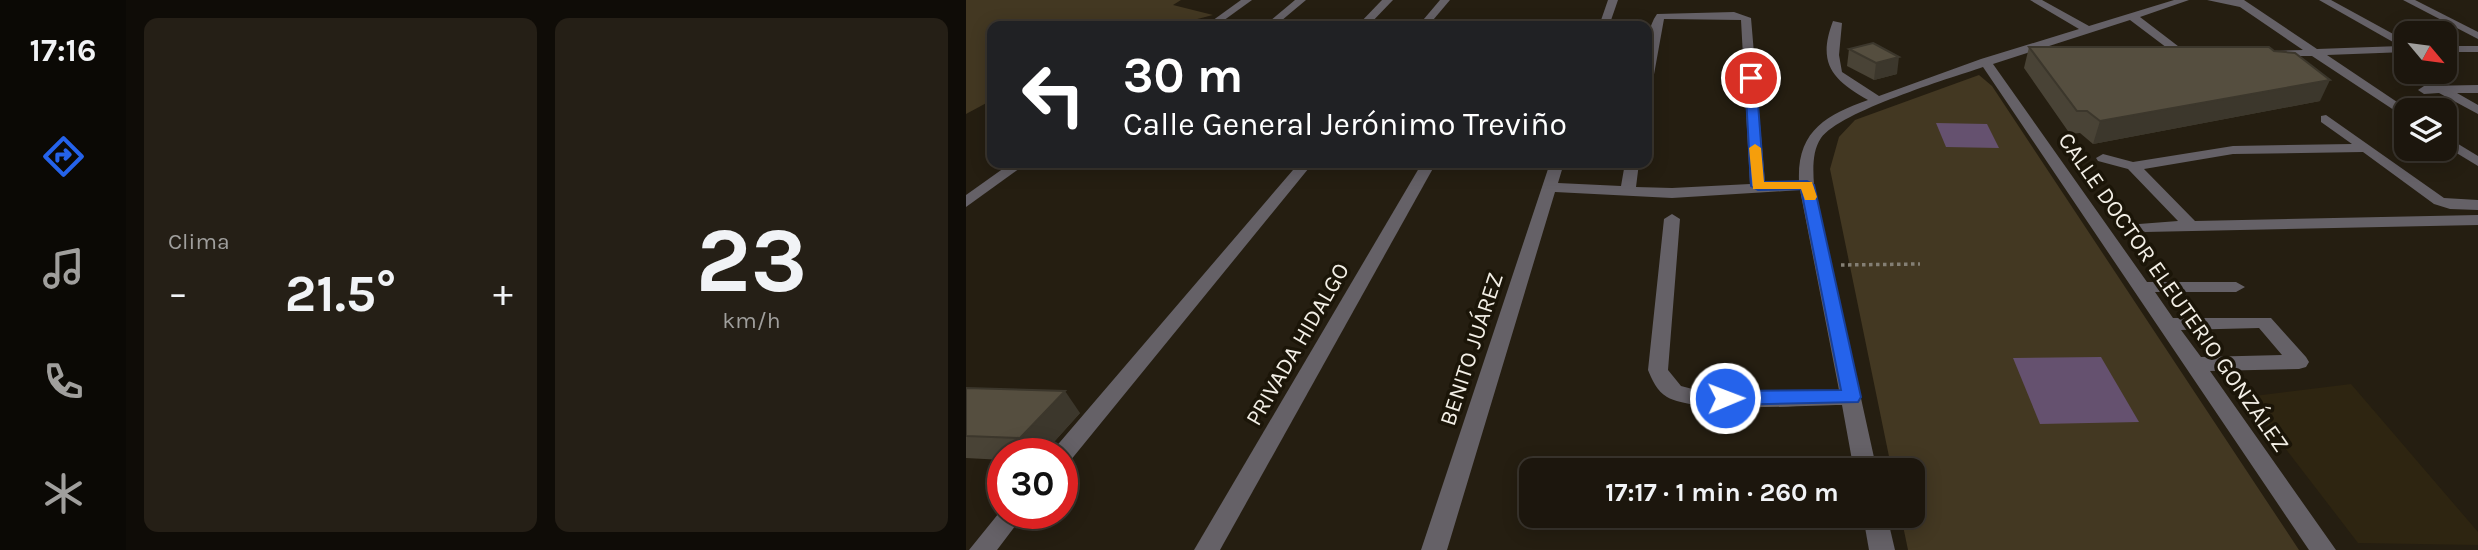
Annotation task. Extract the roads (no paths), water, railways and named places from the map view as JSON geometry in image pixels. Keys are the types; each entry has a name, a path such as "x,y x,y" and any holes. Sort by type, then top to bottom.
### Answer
{"street":[{"path":"1217,21 1247,0"},
{"path":"1275,21 1301,0"},
{"path":"1367,21 1388,0"},
{"path":"1427,21 1446,0"},
{"path":"1606,21 1613,0"},
{"path":"2035,0 2088,30"},
{"path":"1864,458 1807,185 1805,165 1809,147 1820,130 1843,115 1985,61 2184,0"},
{"path":"2212,0 2240,2 2394,106"},
{"path":"2324,0 2394,40"},
{"path":"2408,0 2478,36"},
{"path":"1652,53 1661,16 1721,15 1746,18 1758,186"},
{"path":"2132,16 2187,58"},
{"path":"1837,23 1831,58 1835,73 1879,101"},
{"path":"2264,55 2394,48"},
{"path":"2457,49 2478,49"},
{"path":"2162,58 2200,58"},
{"name":"CALLE DOCTOR ELEUTERIO GONZÁLEZ","path":"1985,61 2323,550"},
{"path":"2424,90 2478,89"},
{"path":"2442,90 2478,110"},
{"path":"2326,119 2439,201 2478,205"},
{"path":"2103,158 2133,166 2233,150 2364,148"},
{"path":"2457,148 2478,162"},
{"path":"2133,166 2190,225"},
{"path":"966,202 1013,168"},
{"path":"1076,438 1302,168"},
{"name":"PRIVADA HIDALGO","path":"1207,550 1426,168"},
{"name":"BENITO JUÁREZ","path":"1434,550 1555,168"},
{"path":"1628,191 1631,168"},
{"path":"1549,187 1714,192 1758,186 1807,185"},
{"path":"1672,219 1658,370 1663,384 1677,394 1700,399 1852,397"},
{"path":"2146,227 2478,220"},
{"path":"2141,287 2236,287"},
{"path":"2167,324 2264,322 2299,362 2194,364"},
{"path":"1877,528 1882,550"},
{"path":"982,550 1000,529"}]}
